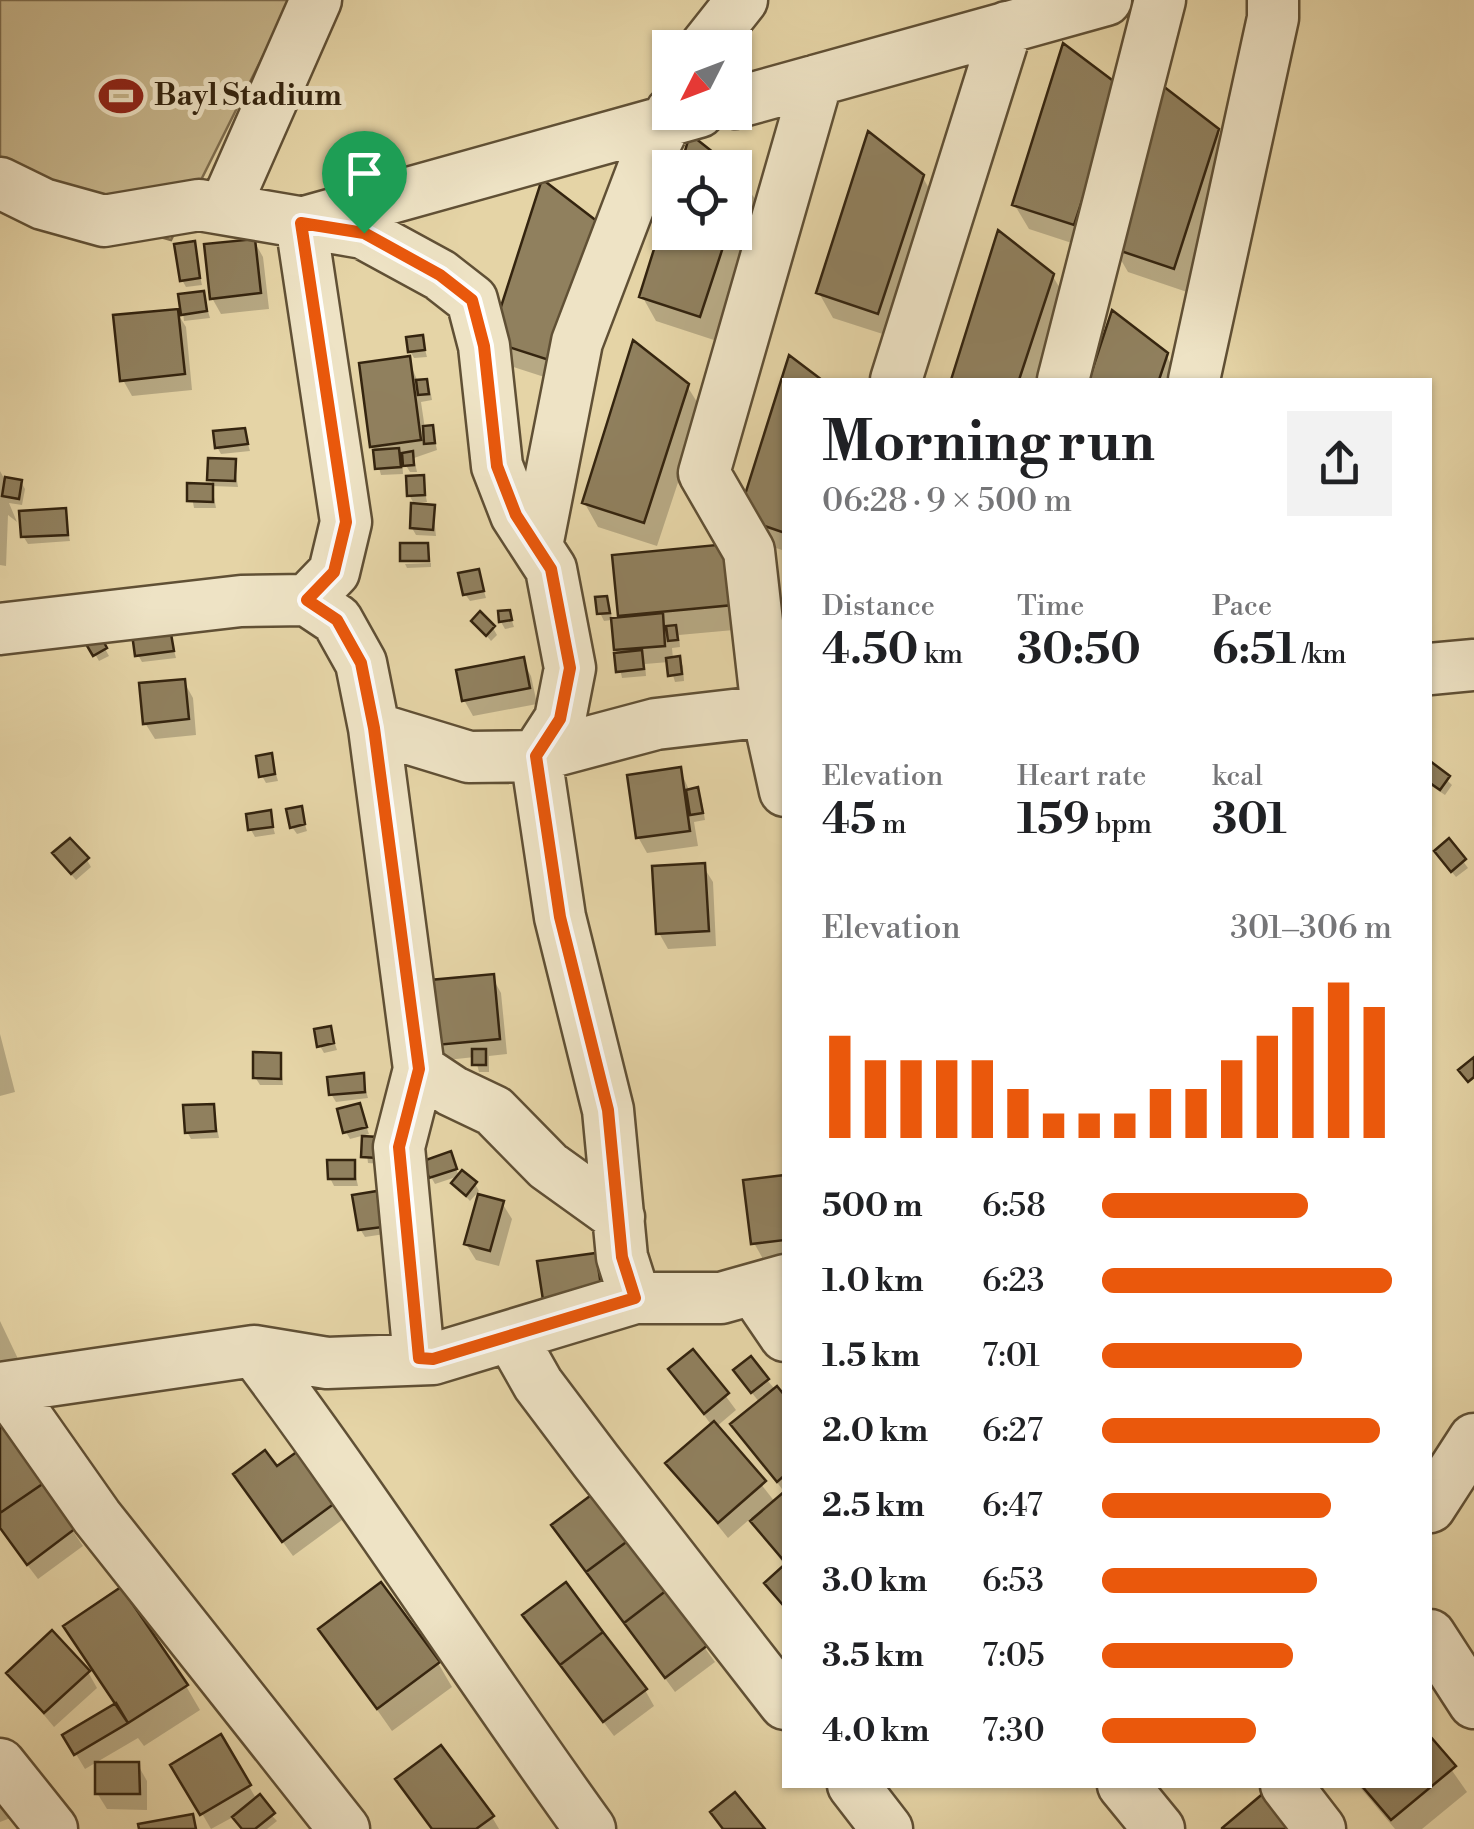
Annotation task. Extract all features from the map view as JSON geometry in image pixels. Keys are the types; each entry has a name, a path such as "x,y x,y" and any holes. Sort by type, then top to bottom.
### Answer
{"street":[{"path":"224,209 316,0"},
{"path":"718,30 742,0"},
{"path":"752,98 1106,0"},
{"path":"1064,378 1160,0"},
{"path":"1194,378 1265,55 1273,0"},
{"path":"897,378 1008,27"},
{"path":"782,763 749,551 704,474 817,80"},
{"path":"301,223 652,123"},
{"path":"537,546 577,342 644,166 669,130"},
{"path":"0,184 43,204 104,221 198,205 364,233 440,275 472,300 484,346 497,466 516,515 551,569 570,668 560,719 536,756 560,917 608,1110 622,1257 635,1298"},
{"path":"301,223 346,522 334,572 307,600"},
{"path":"0,629 241,601 307,600 337,620 361,663 374,728 419,1069 399,1147 419,1358"},
{"path":"1432,670 1474,665"},
{"path":"374,728 469,757 536,756 656,724 776,709"},
{"path":"419,1069 452,1092 494,1111 548,1166 620,1217"},
{"path":"344,1829 97,1517 4,1388 254,1351 327,1363 433,1359 635,1298 721,1298 770,1286 782,1326"},
{"path":"512,1338 538,1384 782,1700"},
{"path":"254,1351 346,1475 478,1673 590,1829"},
{"path":"1432,1503 1474,1438"},
{"path":"1432,1638 1474,1703"},
{"path":"0,1764 52,1829"},
{"path":"855,1788 887,1829"},
{"path":"1125,1788 1158,1829"},
{"path":"1288,1788 1320,1829"}],"shaded area":[{"name":"Bayl Stadium","path":"0,0 291,0 171,240 0,192"}],"building":[{"path":"1063,43 1120,86 1074,225 1012,205"},
{"path":"1163,86 1219,129 1174,269 1112,248"},
{"path":"868,131 924,175 878,314 816,293"},
{"path":"690,134 710,150 685,150"},
{"path":"542,179 598,222 552,361 490,341"},
{"path":"998,230 1054,274 1020,378 952,378"},
{"path":"255,239 261,293 210,299 204,244"},
{"path":"195,241 200,278 180,281 174,244"},
{"path":"654,250 722,250 700,317 639,297"},
{"path":"204,291 207,311 181,315 178,294"},
{"path":"178,309 185,374 120,381 113,315"},
{"path":"1112,310 1168,353 1160,378 1090,378"},
{"path":"423,335 425,350 408,352 406,337"},
{"path":"633,340 689,384 644,523 582,503"},
{"path":"789,355 819,378 782,378 782,532 738,517"},
{"path":"410,356 421,440 370,447 359,363"},
{"path":"427,379 429,394 418,395 416,380"},
{"path":"433,425 435,443 424,444 423,426"},
{"path":"245,428 248,444 215,448 213,431"},
{"path":"399,448 401,467 375,469 373,450"},
{"path":"413,451 414,465 403,466 402,453"},
{"path":"208,458 236,459 235,481 207,480"},
{"path":"424,475 425,495 407,496 406,476"},
{"path":"5,477 22,480 19,499 2,496"},
{"path":"187,483 213,484 213,502 187,501"},
{"path":"411,503 435,505 433,530 410,528"},
{"path":"66,508 68,535 21,537 19,511"},
{"path":"400,543 428,543 429,561 400,561"},
{"path":"727,544 733,605 618,616 612,555"},
{"path":"479,569 484,591 463,595 458,573"},
{"path":"607,596 610,613 597,614 595,597"},
{"path":"510,610 512,620 499,622 498,611"},
{"path":"480,611 495,626 486,636 471,621"},
{"path":"663,613 665,646 614,650 611,618"},
{"path":"676,625 678,640 668,641 666,626"},
{"path":"170,628 174,651 135,656 132,634"},
{"path":"98,631 107,648 93,656 83,639"},
{"path":"642,650 644,669 616,672 614,653"},
{"path":"680,656 682,674 668,676 666,658"},
{"path":"524,657 530,688 462,701 456,670"},
{"path":"185,679 189,719 143,724 139,683"},
{"path":"272,753 275,774 259,777 256,756"},
{"path":"1432,762 1450,776 1440,790 1432,784"},
{"path":"681,767 690,831 636,838 627,775"},
{"path":"698,787 703,813 690,815 686,790"},
{"path":"302,806 305,824 290,828 286,809"},
{"path":"271,810 273,827 248,830 246,814"},
{"path":"70,838 89,858 71,874 52,853"},
{"path":"1449,838 1466,859 1451,872 1434,851"},
{"path":"705,863 709,931 656,934 652,866"},
{"path":"494,974 500,1039 436,1045 430,980"},
{"path":"331,1026 334,1043 317,1047 314,1029"},
{"path":"472,1049 486,1049 486,1065 472,1065"},
{"path":"253,1052 281,1053 281,1079 253,1078"},
{"path":"1474,1057 1474,1077 1468,1082 1458,1070"},
{"path":"364,1073 365,1092 329,1095 327,1077"},
{"path":"360,1103 367,1127 343,1133 337,1109"},
{"path":"214,1104 216,1131 185,1133 183,1105"},
{"path":"362,1136 379,1137 378,1158 361,1157"},
{"path":"451,1151 457,1169 429,1178 423,1161"},
{"path":"327,1160 355,1160 355,1179 328,1179"},
{"path":"462,1170 477,1182 466,1196 451,1183"},
{"path":"782,1175 782,1240 751,1244 743,1180"},
{"path":"377,1191 383,1227 358,1230 352,1195"},
{"path":"478,1194 504,1201 490,1251 464,1244"},
{"path":"596,1253 602,1292 543,1300 537,1261"},
{"path":"693,1349 729,1393 704,1414 668,1369"},
{"path":"751,1356 769,1379 751,1393 733,1370"},
{"path":"777,1386 782,1392 782,1478 777,1482 730,1424"},
{"path":"0,1420 44,1483 0,1513"},
{"path":"714,1421 766,1481 718,1523 665,1463"},
{"path":"265,1450 277,1466 298,1451 335,1503 282,1542 233,1474"},
{"path":"44,1483 76,1528 27,1565 0,1528 0,1513"},
{"path":"594,1493 629,1540 586,1572 551,1525"},
{"path":"782,1494 782,1558 750,1521"},
{"path":"629,1540 667,1590 624,1623 586,1572"},
{"path":"782,1567 782,1604 764,1583"},
{"path":"381,1582 440,1662 377,1709 318,1629"},
{"path":"566,1582 603,1632 560,1665 522,1615"},
{"path":"121,1587 188,1685 128,1723 63,1626"},
{"path":"667,1590 708,1645 665,1678 624,1623"},
{"path":"52,1630 90,1671 44,1713 6,1673"},
{"path":"603,1632 647,1689 603,1722 560,1665"},
{"path":"116,1703 128,1723 74,1755 62,1735"},
{"path":"221,1734 251,1785 200,1815 170,1765"},
{"path":"1432,1738 1456,1766 1432,1786"},
{"path":"441,1745 494,1816 476,1829 432,1829 395,1779"},
{"path":"95,1762 139,1762 140,1794 95,1794"},
{"path":"1274,1788 1308,1829 1222,1829"},
{"path":"1364,1788 1430,1788 1391,1820"},
{"path":"735,1792 765,1829 723,1829 710,1812"},
{"path":"260,1794 275,1813 255,1829 242,1829 232,1817"},
{"path":"193,1814 196,1829 139,1829 138,1824"}],"place":[{"name":"Bayl Stadium","path":"121,96"}],"route":[{"path":"301,223 323,230 364,233 440,275 472,300 484,346 497,466 516,515 551,569 570,668 560,719 536,756 560,917 608,1110 622,1257 635,1298 481,1348 433,1359 419,1358 402,1190 399,1147 419,1069 374,728 361,663 337,620 307,600 334,572 346,522 332,408 301,223"}]}
